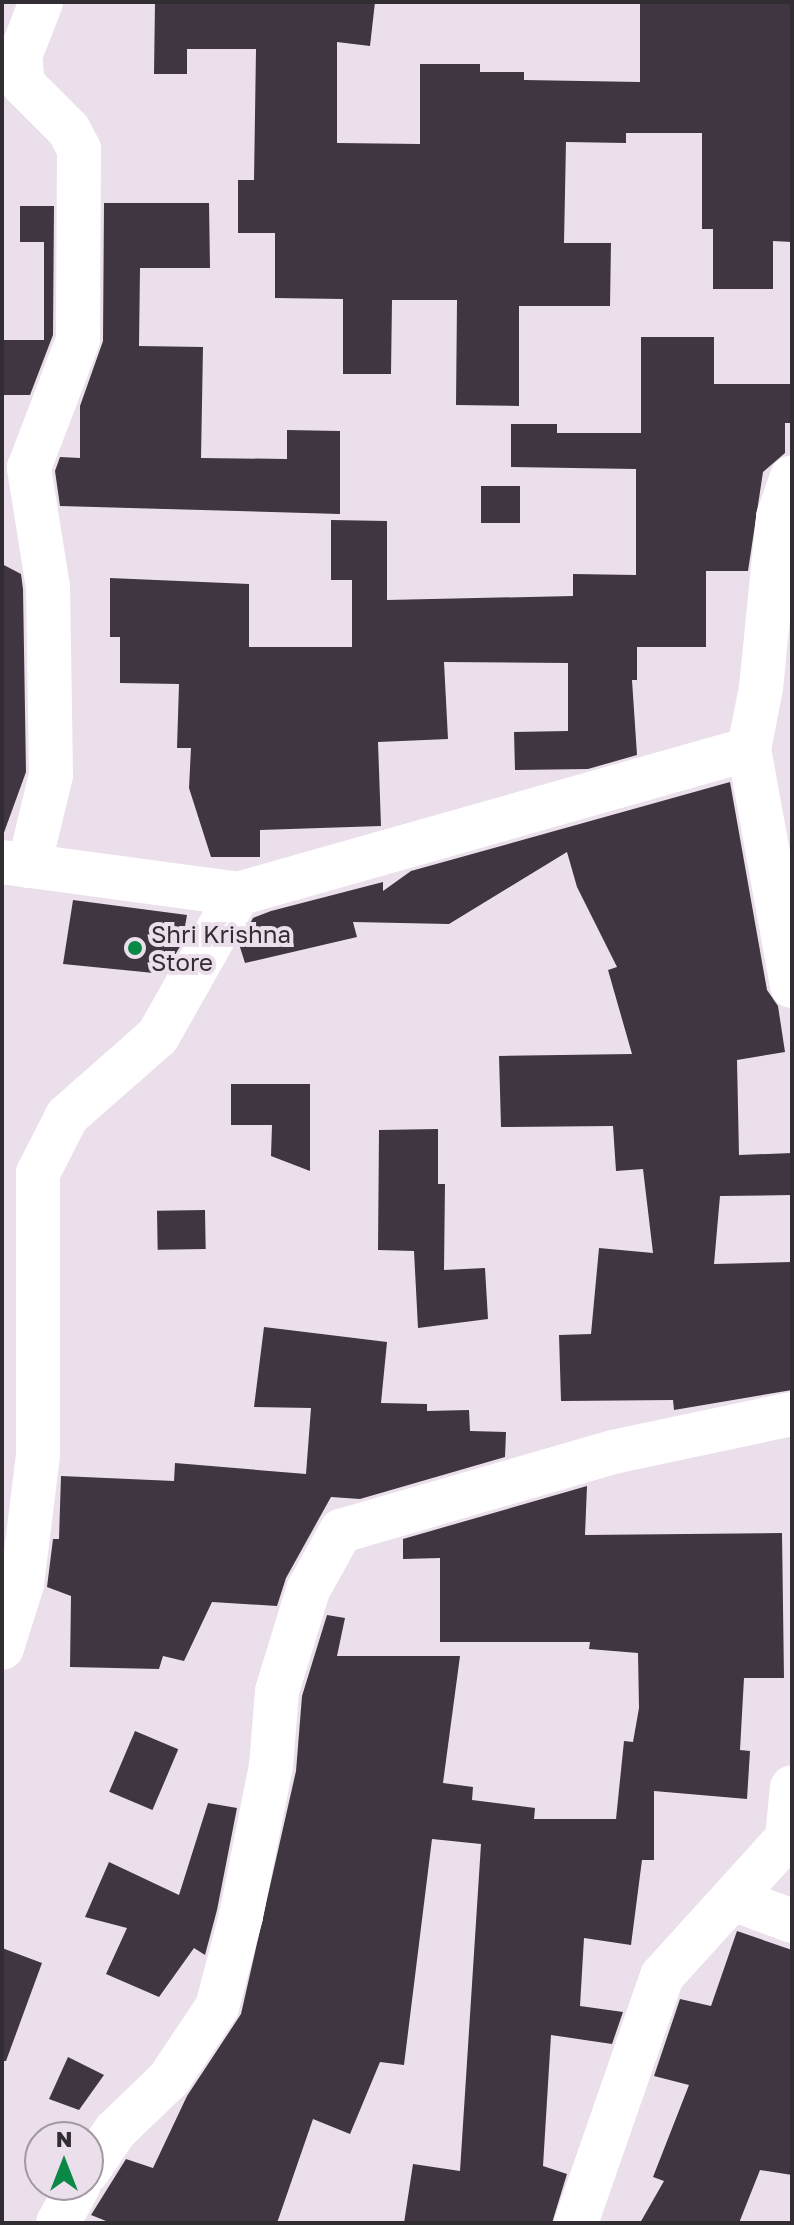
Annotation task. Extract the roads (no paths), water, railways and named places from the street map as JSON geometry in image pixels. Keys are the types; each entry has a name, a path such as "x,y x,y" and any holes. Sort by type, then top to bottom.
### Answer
{"street":[{"path":"41,2 20,56 23,84 69,130 79,149 78,340 29,468 48,587 51,775 16,864 139,876 238,894 749,749"},
{"path":"792,477 778,517 761,688 749,749 788,942 792,986"},
{"path":"2,1648 22,1584 38,1455 38,1173 67,1116 158,1036 238,894"},
{"path":"104,2147 115,2131 169,2079 217,2007 241,1916 271,1766 277,1691 308,1590 341,1531 613,1452 792,1414"},
{"path":"576,2223 662,1976 787,1838 792,1787"},
{"path":"733,1899 792,1921"},
{"path":"58,2223 70,2201"}],"place":[{"name":"Shri Krishna Store","path":"135,948"}]}
